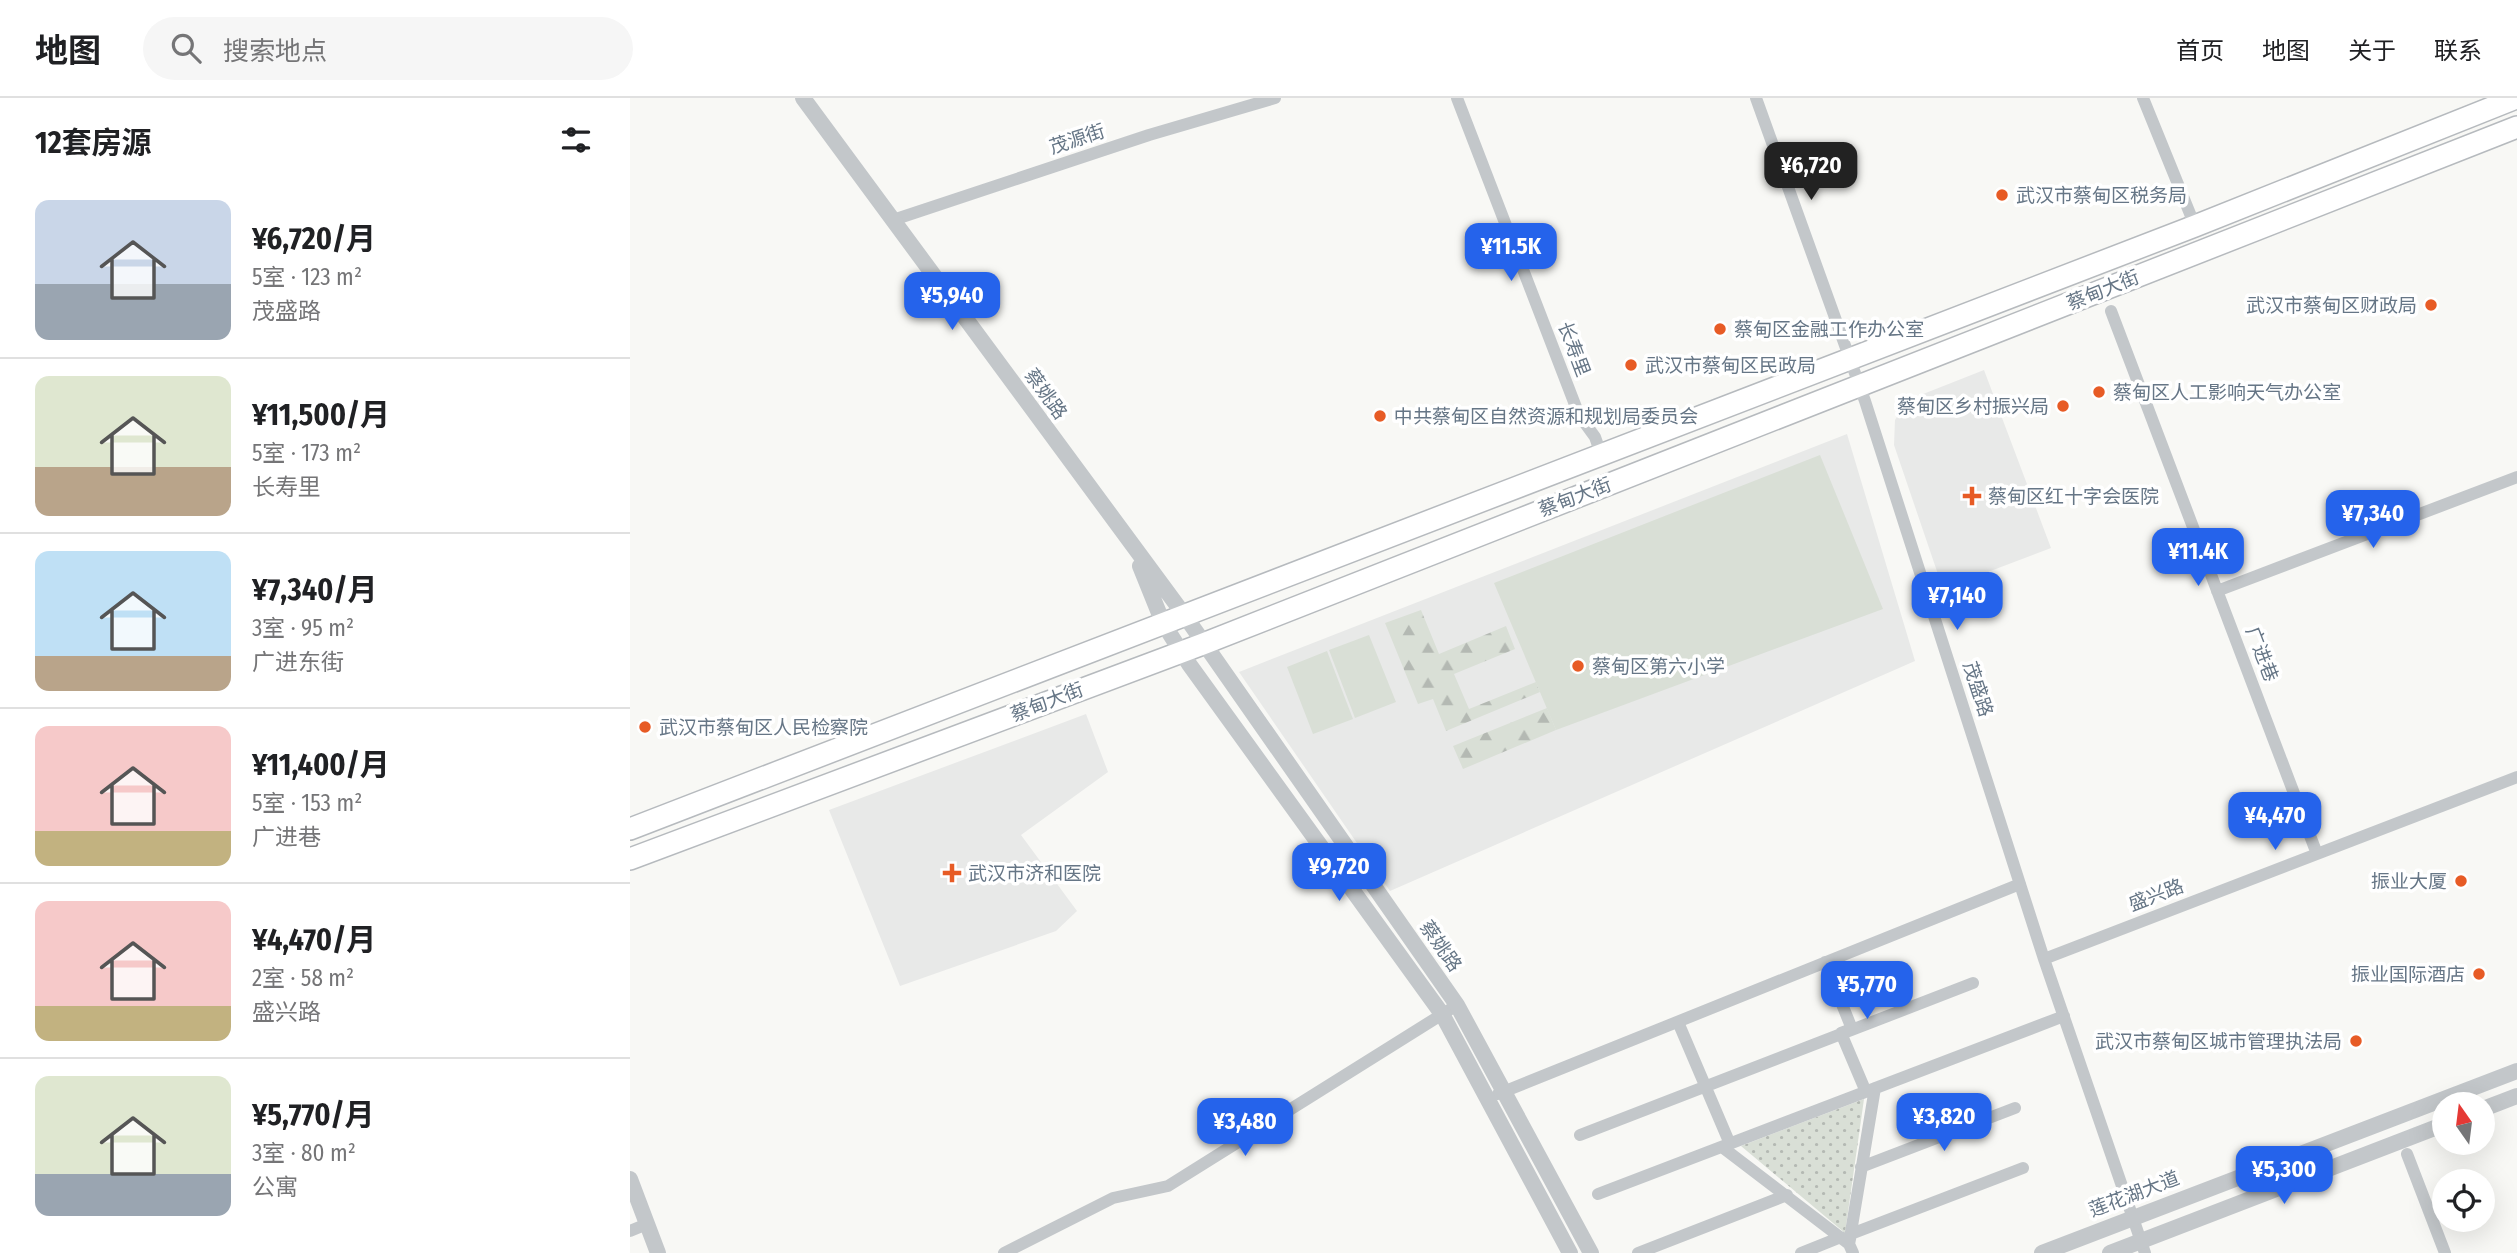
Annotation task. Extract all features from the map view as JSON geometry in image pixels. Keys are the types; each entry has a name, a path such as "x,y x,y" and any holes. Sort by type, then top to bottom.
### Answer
{"main road":[{"name":"蔡甸大街","path":"630,829 2195,226 2516,98"},
{"name":"蔡甸大街","path":"630,859 1203,644 2517,127"}],"street":[{"name":"蔡姚路","path":"803,98 1185,616 1457,1005 1591,1253"},
{"name":"茂源街","path":"893,220 1149,135 1275,98"},
{"name":"长寿里","path":"1457,98 1579,415 1595,437 1601,454"},
{"name":"茂盛路","path":"1756,98 1860,386 2044,959 2143,1247"},
{"path":"2143,98 2195,226"},
{"name":"广进巷","path":"2111,311 2317,854"},
{"path":"2217,591 2517,477"},
{"name":"蔡姚路","path":"1131,545 1163,622 1181,651 1442,1014 1570,1253"},
{"name":"盛兴路","path":"2044,959 2517,777"},
{"path":"1488,1099 2020,884"},
{"path":"1825,962 1847,1031 1871,1090 1849,1242"},
{"path":"1580,1135 1973,982"},
{"path":"1004,1253 1113,1198 1168,1186 1457,1005"},
{"path":"1598,1194 2064,1016"},
{"path":"1678,1021 1726,1145 1849,1242"},
{"name":"莲花湖大道","path":"2042,1253 2517,1072"},
{"path":"2496,1104 2517,1096"},
{"path":"1861,1167 2015,1108"},
{"path":"2110,1253 2143,1247 2432,1129"},
{"path":"2407,1154 2445,1253"},
{"path":"1801,1253 1849,1242 2022,1168"},
{"path":"630,1180 658,1253"},
{"path":"1638,1253 1787,1195"},
{"path":"630,1231 647,1224"}],"shaded area":[{"name":"蔡甸区红十字会医院","path":"1984,370 2051,548 1943,589 1894,445 1895,420 1908,400"},
{"name":"蔡甸区第六小学","path":"1847,434 1915,661 1390,891 1239,672"},
{"name":"武汉市济和医院","path":"1086,714 1108,772 1021,835 1077,911 1056,931 900,986 829,810"}],"green space":[{"path":"1820,455 1883,609 1556,730 1494,583"},
{"path":"1421,610 1439,654 1506,626 1515,649 1454,674 1469,709 1536,682 1540,692 1446,731 1433,699 1418,704 1385,623"},
{"path":"1369,635 1396,702 1355,718 1329,650"},
{"path":"1327,651 1353,719 1313,734 1287,667"},
{"path":"1547,708 1556,730 1463,769 1453,746"},
{"path":"1864,1099 1845,1233 1741,1146"}],"place":[{"name":"武汉市蔡甸区税务局","path":"2002,195"},
{"name":"武汉市蔡甸区财政局","path":"2431,305"},
{"name":"蔡甸区金融工作办公室","path":"1720,329"},
{"name":"武汉市蔡甸区民政局","path":"1631,365"},
{"name":"蔡甸区人工影响天气办公室","path":"2099,392"},
{"name":"蔡甸区乡村振兴局","path":"2063,406"},
{"name":"中共蔡甸区自然资源和规划局委员会","path":"1380,416"},
{"name":"蔡甸区红十字会医院","path":"1972,496"},
{"name":"蔡甸区第六小学","path":"1578,666"},
{"name":"武汉市蔡甸区人民检察院","path":"645,727"},
{"name":"武汉市济和医院","path":"952,873"},
{"name":"振业大厦","path":"2461,881"},
{"name":"振业国际酒店","path":"2479,974"},
{"name":"武汉市蔡甸区城市管理执法局","path":"2356,1041"}]}
